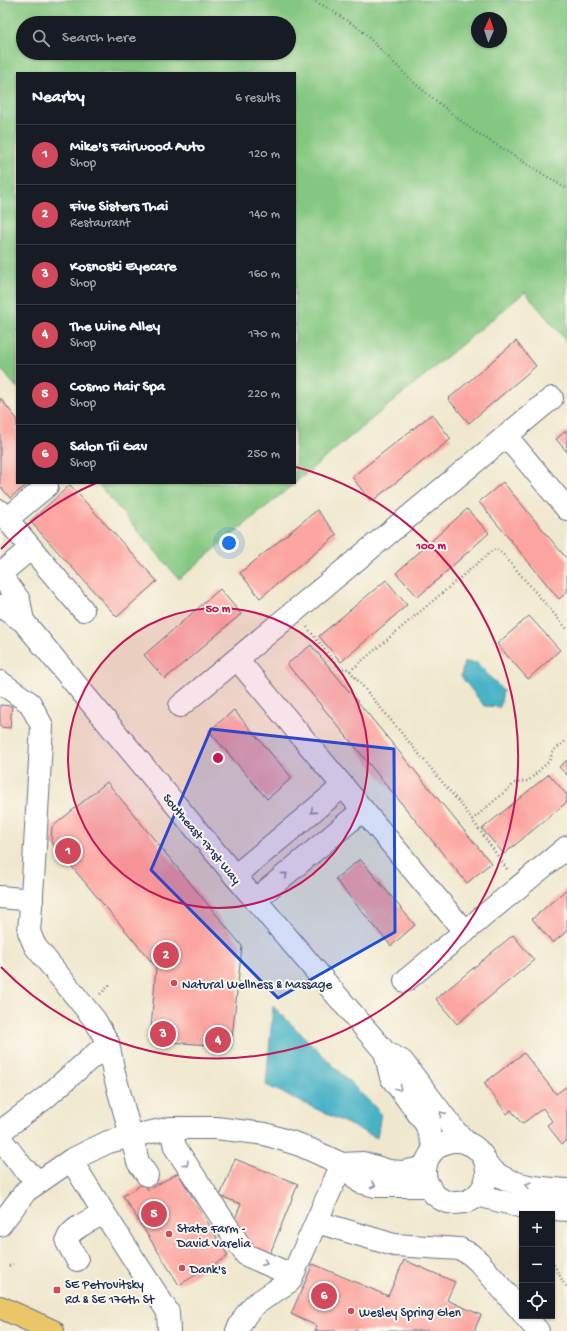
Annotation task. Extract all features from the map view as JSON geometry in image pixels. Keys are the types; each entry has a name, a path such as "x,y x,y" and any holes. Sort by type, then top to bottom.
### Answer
{"main road":[{"path":"0,1307 53,1331"}],"street":[{"path":"180,706 552,398"},
{"path":"506,436 567,509"},
{"path":"47,486 3,515 83,610"},
{"path":"0,574 31,548"},
{"name":"Southeast 171st Way","path":"0,574 19,600 23,622"},
{"name":"Southeast 171st Way","path":"0,606 23,622 255,900 385,1052 402,1061 455,1131 467,1143"},
{"path":"237,659 465,932"},
{"path":"0,682 30,704 42,726 29,932 35,946 95,1020 108,1043 114,1073 138,1162 146,1175"},
{"path":"235,876 343,786"},
{"path":"255,900 363,810"},
{"path":"405,982 567,847"},
{"path":"0,897 32,900"},
{"path":"0,1132 45,1098 108,1043"},
{"name":"Southeast 171st Way","path":"385,1052 391,1077 426,1124 431,1157"},
{"path":"171,1128 176,1147 246,1255 292,1275"},
{"path":"0,1225 26,1191 71,1160 108,1142 171,1128 216,1128 265,1134 300,1145 342,1164 360,1182 376,1186 429,1186"},
{"path":"0,1138 24,1168 39,1181"},
{"path":"342,1164 364,1163 389,1171 402,1172 417,1169 447,1142 457,1141 467,1143 476,1148 483,1156 487,1166 487,1176 484,1186 477,1195 469,1200 451,1202 442,1200 434,1194 426,1178 425,1169 431,1157"},
{"path":"71,1160 168,1312 169,1331"},
{"path":"237,1331 245,1316 254,1305 290,1281 342,1164"},
{"path":"487,1166 503,1177 514,1182 539,1188 567,1190"},
{"path":"477,1195 518,1206 567,1210"},
{"path":"76,1260 67,1242 68,1236 73,1231 104,1213"},
{"path":"317,1222 394,1245 460,1249 470,1254 480,1262 519,1308"},
{"path":"528,1319 538,1331"}],"path":[{"path":"312,0 326,7 360,29 413,82 471,129 567,189"},
{"path":"350,671 493,550 497,549 567,629"},
{"path":"295,611 338,667 342,669 346,668 350,671 472,820 520,886"},
{"path":"472,820 515,783 528,782 549,761 554,751 567,740"},
{"path":"97,996 110,985"},
{"path":"9,1266 13,1264"},
{"path":"555,1267 567,1287"}],"highlighted area":[{"path":"211,729 394,749 395,932 278,998 151,870"}],"green space":[{"path":"0,0 567,0 567,342 525,292 296,482 296,72 16,72 16,387 0,368"},
{"path":"98,484 294,484 179,579"}],"water":[{"path":"464,662 477,663 503,691 500,707 484,706 461,676"},
{"path":"273,1006 381,1113 377,1138 266,1085"}],"building":[{"path":"516,341 536,366 469,423 448,399"},
{"path":"0,398 16,418 16,484 28,484 10,498 0,486"},
{"path":"432,414 451,439 371,502 352,477"},
{"path":"567,430 567,452 556,439"},
{"path":"503,482 567,559 567,592 559,599 479,502"},
{"path":"70,485 157,581 117,617 30,521"},
{"path":"467,509 489,533 418,597 396,573"},
{"path":"317,510 337,535 260,598 240,573"},
{"path":"386,580 407,605 341,662 319,636"},
{"path":"220,589 241,614 165,679 144,655"},
{"path":"529,616 560,650 528,679 497,644"},
{"path":"311,645 491,863 467,883 287,664"},
{"path":"0,705 12,706 10,728 0,727"},
{"path":"234,710 292,778 267,799 209,731"},
{"path":"567,760 567,775 559,767"},
{"path":"549,774 567,795 567,802 504,854 482,829"},
{"path":"107,782 242,946 231,1047 160,1041 151,1029 156,967 51,842 52,827"},
{"path":"360,859 415,925 391,946 335,879"},
{"path":"567,889 567,931 553,943 532,919"},
{"path":"513,935 534,960 457,1024 436,999"},
{"path":"524,1053 556,1094 567,1086 567,1140 562,1144 547,1125 552,1121 543,1108 522,1124 511,1110 507,1114 484,1083"},
{"path":"235,1159 298,1184 269,1256 243,1246 247,1235 231,1229 241,1204 220,1196"},
{"path":"178,1173 228,1256 179,1285 123,1196 144,1183 148,1190"},
{"path":"404,1260 455,1282 447,1300 481,1315 474,1331 315,1331 317,1326 291,1314 313,1264 388,1296"}],"place":[{"name":"Mike's Fairwood Auto","path":"68,851"},
{"name":"Five Sisters Thai","path":"166,955"},
{"name":"Natural Wellness & Massage","path":"174,983"},
{"name":"Kosnoski Eyecare","path":"163,1034"},
{"name":"The Wine Alley","path":"218,1040"},
{"name":"Cosmo Hair Spa","path":"154,1214"},
{"name":"State Farm - David Varelia","path":"169,1234"},
{"name":"Dank's","path":"182,1268"},
{"name":"SE Petrovitsky Rd & SE 176th St","path":"57,1290"},
{"name":"Salon Tii Gav","path":"324,1296"},
{"name":"Wesley Spring Glen","path":"351,1311"}]}
